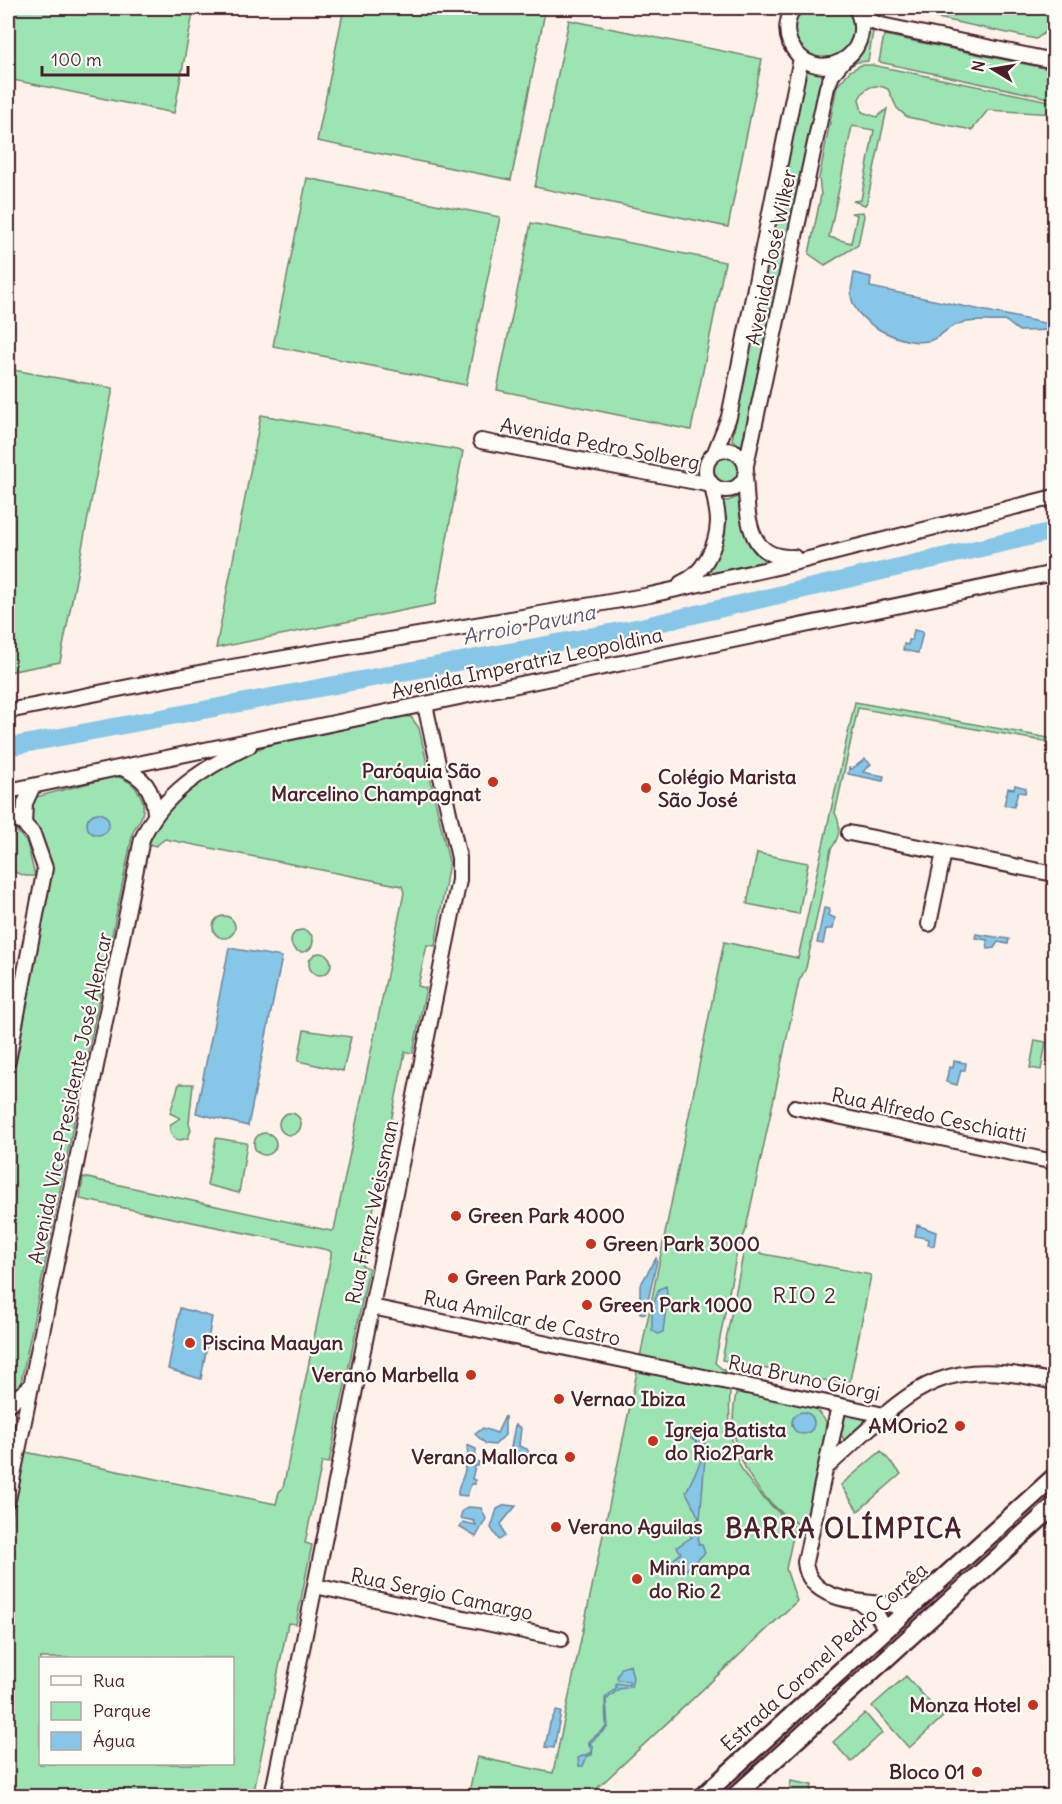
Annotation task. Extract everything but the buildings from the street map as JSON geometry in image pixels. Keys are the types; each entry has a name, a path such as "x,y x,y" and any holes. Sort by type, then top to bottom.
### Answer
{"main road":[{"name":"Estrada Coronel Pedro Corrêa","path":"703,1797 1054,1478"},
{"path":"735,1797 749,1789 1054,1506"},
{"path":"912,1607 946,1605"}],"street":[{"path":"794,8 787,26 789,39 801,58 821,66 843,61"},
{"path":"859,13 880,25 1052,59"},
{"name":"Avenida José Wilker","path":"818,556 778,557 760,546 753,535 749,519 745,470 827,87 843,61 860,43 862,30 859,13"},
{"name":"Avenida José Wilker","path":"715,452 729,417 801,58"},
{"name":"Avenida Pedro Solberg","path":"481,441 712,485"},
{"path":"650,595 692,579 700,570 713,544 718,525 712,485 705,468 715,452 734,451 745,470 739,485 729,490 712,485"},
{"name":"Avenida Imperatriz Leopoldina","path":"8,711 208,671 650,595 1054,497"},
{"name":"Avenida Imperatriz Leopoldina","path":"8,791 1054,573"},
{"name":"Rua Franz Weissman","path":"272,1797 459,880 459,858 425,705"},
{"name":"Avenida Vice-Presidente José Alencar","path":"8,1500 142,839 155,813 198,775 270,736"},
{"path":"122,768 135,773 147,784 155,813"},
{"path":"24,824 25,803 33,786"},
{"path":"8,813 24,824 38,845 45,868 8,1061"},
{"path":"849,833 1054,874"},
{"path":"929,924 944,852"},
{"name":"Rua Alfredo Ceschiatti","path":"795,1107 1054,1162"},
{"name":"Rua Amilcar de Castro","path":"372,1307 671,1371"},
{"name":"Rua Bruno Giorgi","path":"671,1371 885,1415 918,1389 958,1373 993,1371 1054,1382"},
{"path":"8,1406 31,1386"},
{"path":"839,1406 828,1466 805,1563 806,1572 812,1584 820,1591 855,1599 912,1607"},
{"path":"828,1466 885,1415"},
{"name":"Rua Sergio Camargo","path":"315,1586 561,1639"},
{"path":"855,1599 876,1613 886,1630"}],"green space":[{"path":"8,8 194,8 174,113 8,79"},
{"path":"344,8 522,8 545,12 511,180 317,141"},
{"path":"801,8 846,8 853,21 854,34 849,45 841,54 830,59 818,58 806,52 795,39 793,31 795,19"},
{"path":"891,8 1054,8 1054,26 1036,39"},
{"path":"569,20 762,59 728,227 535,187"},
{"path":"866,29 873,32 868,61 857,62 842,71"},
{"path":"884,35 1054,70 1054,99 879,62"},
{"path":"861,65 872,65 1054,102 1054,114 988,110 972,130 907,117 897,108 888,89 875,86 864,91 859,99 862,112 877,117 887,109 867,202 865,205 853,201 861,200 874,130 852,126 829,237 851,243 857,215 851,213 863,212 858,245 825,265 809,254 821,195 819,178 837,86 850,71"},
{"path":"805,68 816,72 823,70 745,448 732,440"},
{"path":"307,178 500,217 466,385 273,346"},
{"path":"531,223 725,262 691,430 497,390"},
{"path":"8,369 113,388 60,662 8,672"},
{"path":"261,415 463,451 435,604 216,648"},
{"path":"725,456 735,460 739,470 735,480 725,484 715,480 711,470 715,460"},
{"path":"740,496 740,516 746,534 757,550 772,564 706,575 727,521 721,500 728,501"},
{"path":"855,702 1054,739 1054,743 858,708 835,813 839,822 838,836 831,849 806,968 799,981 745,1233 738,1247 715,1363 731,1376 730,1426 738,1462 759,1493 795,1527 786,1569 797,1601 589,1796 468,1796 477,1757 553,1773 724,942 798,958"},
{"path":"403,716 411,717 419,728 449,862 435,946 427,945 418,986 426,988 413,1053 405,1052 362,1266 369,1268 329,1463 322,1462 305,1543 312,1545 296,1624 288,1623 253,1796 8,1796 8,1537 25,1452 276,1504 279,1492 283,1488 331,1252 80,1199 83,1177 334,1230 404,893 402,886 165,839 156,846 144,843 164,812 188,788 214,770 274,743 339,727"},
{"path":"116,776 129,782 139,792 143,813 133,832 20,1387 8,1396 8,1080 46,895 26,823 32,798"},
{"path":"8,820 27,843 35,876 26,876 8,870"},
{"path":"757,853 808,863 799,914 747,904"},
{"path":"224,916 232,919 235,927 232,935 224,938 216,935 213,927 216,919"},
{"path":"302,930 310,933 313,941 310,949 302,952 294,949 291,941 294,933"},
{"path":"320,953 328,956 331,964 328,972 320,975 312,972 309,964 312,956"},
{"path":"304,1030 351,1037 343,1071 298,1061"},
{"path":"1035,1040 1046,1042 1041,1070 1030,1068"},
{"path":"179,1084 193,1084 189,1123 191,1130 188,1138 180,1140 173,1137 170,1132 171,1124 180,1118 170,1113"},
{"path":"290,1113 298,1116 301,1124 298,1132 290,1135 282,1132 279,1124 282,1116"},
{"path":"265,1133 273,1136 276,1144 273,1152 265,1155 257,1152 254,1144 257,1136"},
{"path":"216,1138 247,1143 239,1193 207,1185"},
{"path":"744,1250 871,1275 849,1385 722,1360"},
{"path":"737,1390 812,1405 826,1421 824,1449 804,1528 770,1502 746,1470 738,1452 734,1432"},
{"path":"849,1411 872,1418 846,1442 841,1435 845,1415"},
{"path":"881,1451 901,1474 858,1511 841,1485"},
{"path":"906,1676 943,1717 909,1748 872,1706"},
{"path":"865,1713 882,1733 851,1762 833,1742"},
{"path":"791,1781 812,1785 810,1796 788,1796"}],"water":[{"path":"854,273 871,277 870,287 1054,325 1054,330 1019,331 1006,321 974,321 952,327 932,340 918,342 895,337 872,325 856,309 851,293"},
{"path":"914,630 923,632 918,653 903,650 904,644 908,645 909,640 912,640"},
{"path":"865,759 871,764 863,772 884,776 883,781 848,774 849,768 852,769"},
{"path":"1015,785 1026,788 1025,793 1018,792 1014,807 1004,805 1008,788 1014,789"},
{"path":"98,813 106,816 109,824 106,832 98,835 90,832 87,824 90,816"},
{"path":"824,908 830,909 828,915 835,918 833,929 826,929 823,944 817,943"},
{"path":"976,934 1009,939 1008,944 998,942 994,948 988,949 987,940 975,938"},
{"path":"229,948 282,957 248,1126 196,1113"},
{"path":"954,1061 966,1063 965,1070 961,1070 957,1085 946,1082 949,1067 953,1068"},
{"path":"917,1225 936,1232 934,1246 928,1245 929,1239 915,1236"},
{"path":"656,1258 645,1314 640,1313 640,1286"},
{"path":"666,1286 667,1302 663,1332 658,1334 652,1330 652,1308 659,1289"},
{"name":"Piscina Maayan","path":"180,1308 212,1317 201,1379 168,1369"},
{"path":"799,1412 807,1412 814,1419 814,1427 807,1434 799,1434 792,1427 792,1419"},
{"path":"505,1416 505,1435 495,1445 486,1444 475,1434 483,1428 497,1433"},
{"path":"515,1425 521,1428 519,1446 527,1449 532,1458 528,1464 520,1457 510,1453"},
{"path":"697,1428 703,1431 705,1445 700,1456 705,1458 698,1544 702,1545 705,1553 683,1573 671,1570 669,1563 681,1553 677,1547 692,1537 686,1531 699,1518 686,1492 701,1461 695,1454 702,1445 690,1438 690,1433"},
{"path":"467,1445 476,1449 475,1461 479,1462 478,1466 475,1466 472,1479 475,1480 475,1484 471,1484 467,1496 458,1495 465,1471 464,1462 468,1457"},
{"path":"505,1505 516,1506 501,1524 505,1536 499,1540 491,1528 497,1509"},
{"path":"468,1507 481,1508 486,1519 476,1537 459,1527 463,1522 476,1525 474,1521 460,1518 462,1512"},
{"path":"630,1665 633,1678 631,1687 619,1689 606,1700 608,1727 590,1743 593,1747 592,1755 587,1756 583,1766 579,1766 578,1758 592,1752 588,1742 606,1727 605,1698 616,1688 616,1683 629,1685 629,1681 618,1680 617,1677 621,1668"},
{"path":"556,1711 561,1712 554,1748 545,1747 550,1723"}],"waterway":[{"name":"Arroio Pavuna","path":"8,747 641,627 1054,531"}],"place":[{"name":"Paróquia São Marcelino Champagnat","path":"493,782"},
{"name":"Colégio Marista São José","path":"646,788"},
{"name":"Green Park 4000","path":"456,1216"},
{"name":"Green Park 3000","path":"591,1244"},
{"name":"Green Park 2000","path":"453,1278"},
{"name":"Green Park 1000","path":"587,1305"},
{"name":"Piscina Maayan","path":"190,1343"},
{"name":"Verano Marbella","path":"471,1375"},
{"name":"Vernao Ibiza","path":"559,1399"},
{"name":"AMOrio2","path":"960,1426"},
{"name":"Igreja Batista do Rio2Park","path":"653,1441"},
{"name":"Verano Mallorca","path":"570,1457"},
{"name":"Verano Aguilas","path":"556,1527"},
{"name":"Mini rampa do Rio 2","path":"637,1579"},
{"name":"Monza Hotel","path":"1033,1705"},
{"name":"Bloco 01","path":"977,1772"}],"district":[{"name":"RIO 2","path":"805,1295"},
{"name":"BARRA OLÍMPICA","path":"844,1529"}]}
